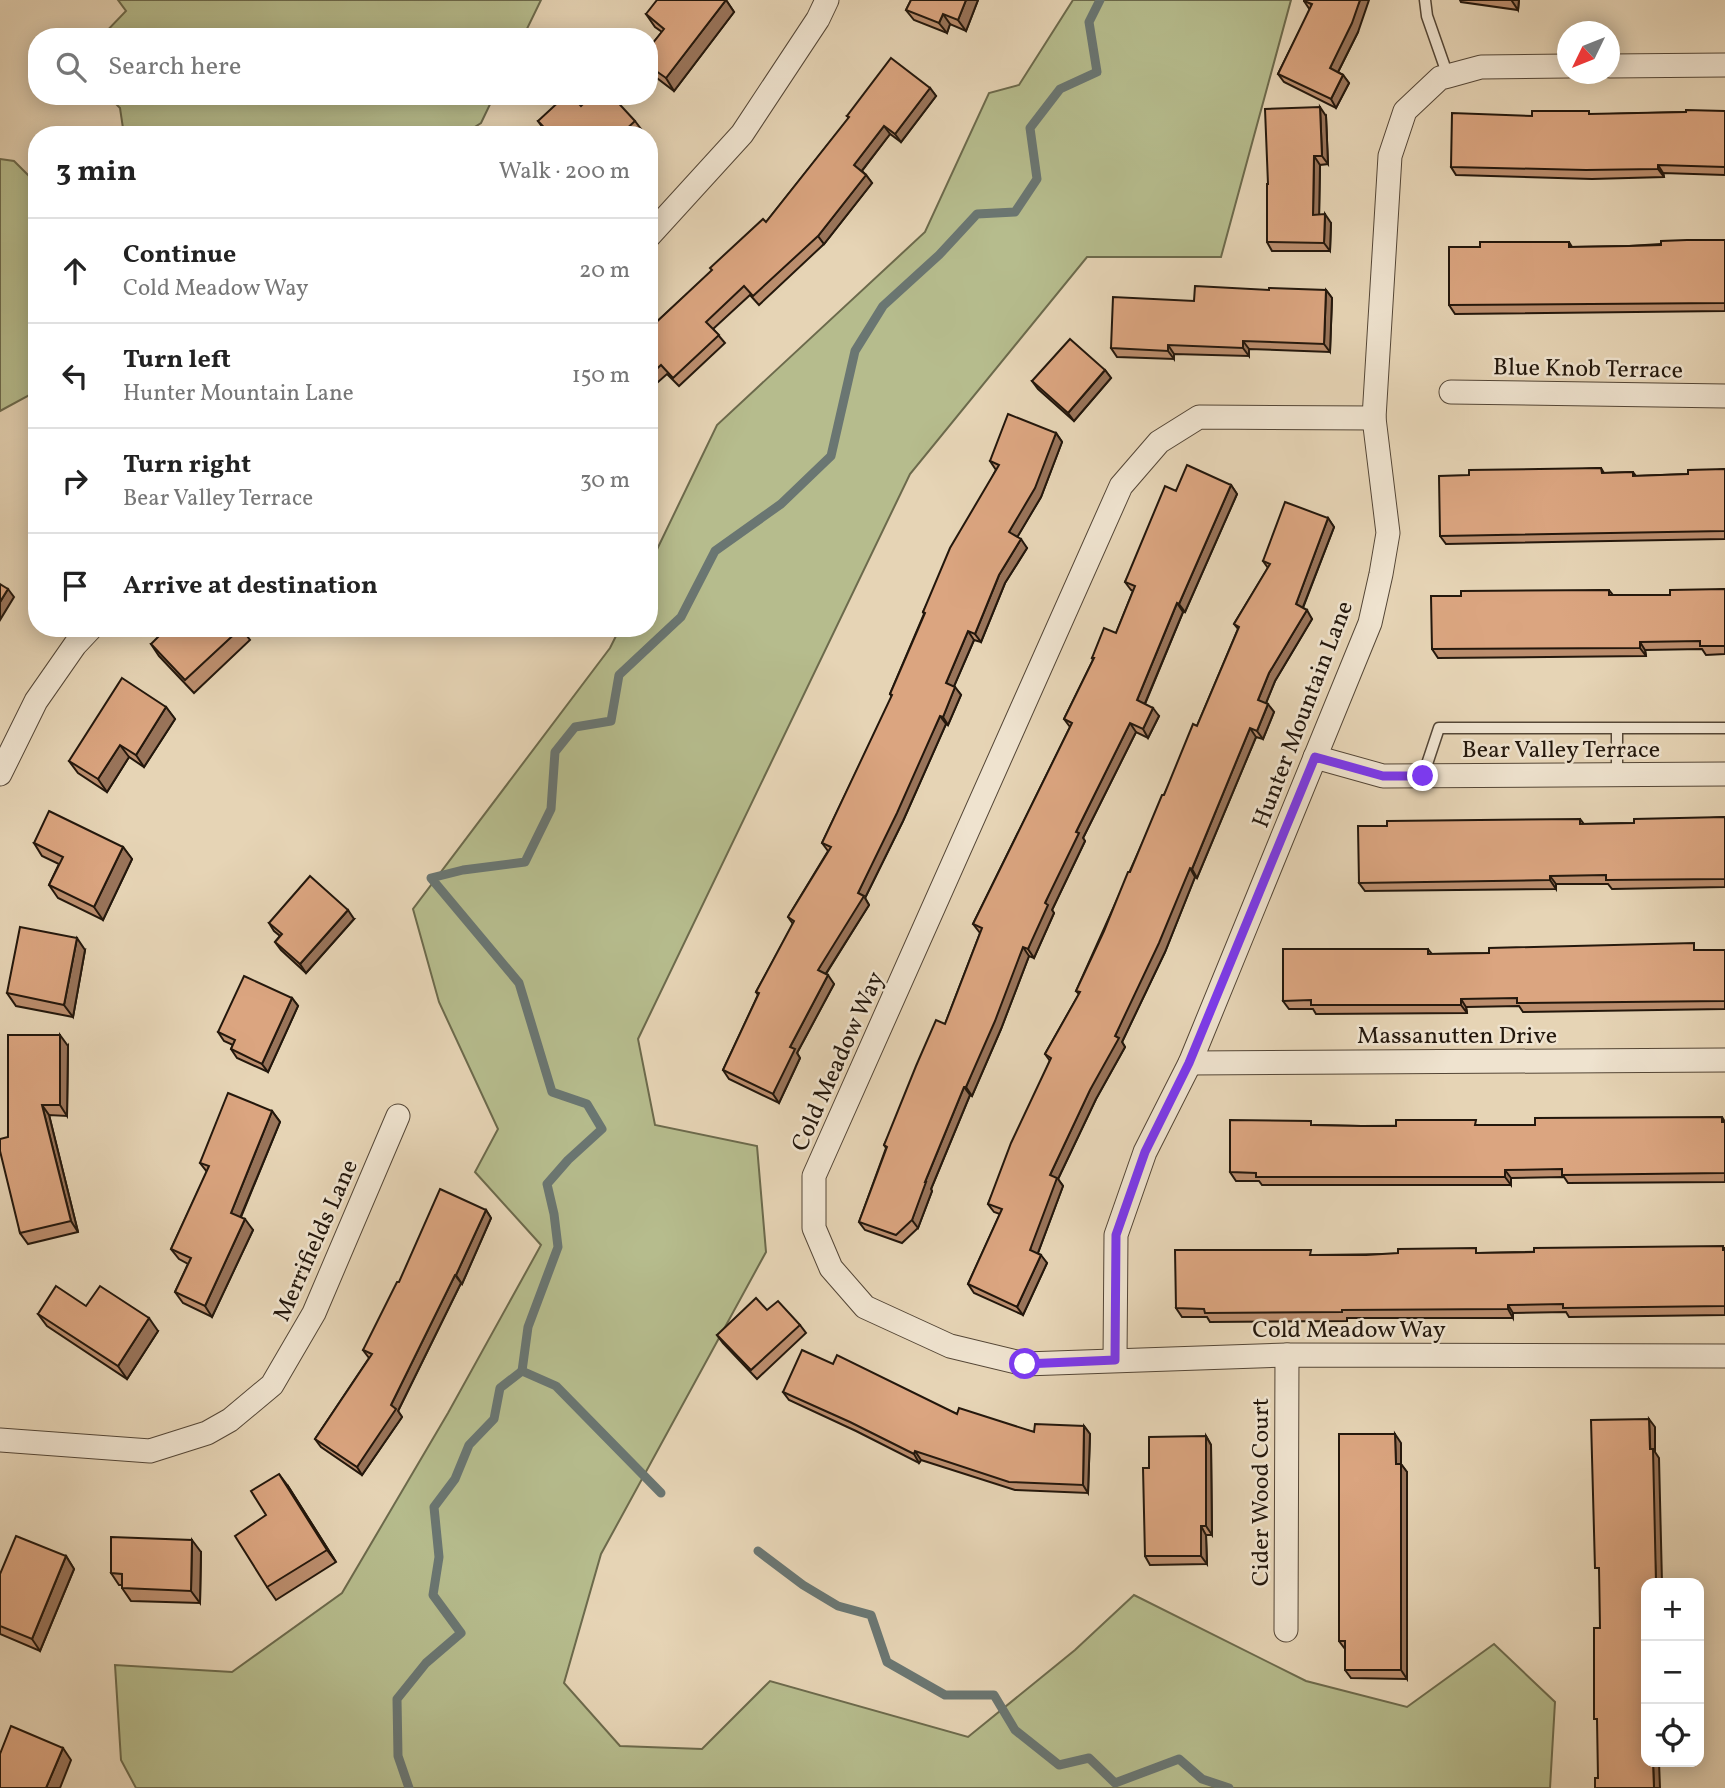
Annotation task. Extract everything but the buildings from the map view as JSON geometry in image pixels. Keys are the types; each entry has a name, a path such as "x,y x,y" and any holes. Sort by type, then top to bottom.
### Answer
{"street":[{"path":"658,226 742,134 818,19 827,0"},
{"path":"1620,66 1725,65"},
{"name":"Hunter Mountain Lane","path":"1115,1360 1116,1235 1145,1152 1189,1063 1370,624 1388,533 1374,418 1390,156 1405,111 1440,78 1481,67 1557,66"},
{"name":"Blue Knob Terrace","path":"1451,392 1725,396"},
{"name":"Cold Meadow Way","path":"1374,418 1199,417 1159,442 1121,486 814,1176 814,1228 831,1268 865,1307 950,1346 1025,1364 1287,1354 1725,1356"},
{"path":"0,774 36,701 83,637"},
{"name":"Bear Valley Terrace","path":"1315,757 1383,776 1725,774"},
{"name":"Massanutten Drive","path":"1189,1063 1725,1059"},
{"name":"Merrifields Lane","path":"0,1440 150,1451 207,1433 230,1420 272,1385 314,1313 398,1116"},
{"name":"Cider Wood Court","path":"1286,1630 1287,1354"}],"lane":[{"path":"1425,0 1427,16 1448,76"},
{"path":"1423,776 1439,728 1725,728"},
{"path":"1617,729 1617,774"}],"green space":[{"path":"118,0 541,0 527,28 110,28 126,11"},
{"path":"1073,0 1291,0 1221,257 1087,257 910,474 638,1039 655,1125 757,1146 766,1252 601,1554 564,1683 620,1746 702,1749 770,1681 968,1737 1075,1650 1134,1595 1306,1681 1407,1707 1494,1644 1555,1702 1550,1788 136,1788 121,1760 115,1665 232,1672 342,1593 448,1413 541,1245 475,1172 498,1129 439,1002 413,909 610,648 616,637 658,637 658,547 717,425 925,232 989,93 1019,85"},
{"path":"117,105 490,105 481,123 476,126 123,126 120,108"},
{"path":"0,159 14,161 28,175 28,396 0,411"}],"waterway":[{"path":"661,1493 556,1386 522,1371 528,1327 558,1247 547,1184 568,1160 602,1129 587,1104 552,1092 519,983 431,878 463,870 525,862 551,809 555,752 575,727 611,721 619,675 681,617 715,551 781,504 831,456 855,351 883,306 939,255 977,214 1015,212 1037,179 1030,128 1060,89 1097,72 1089,22 1100,0"},
{"path":"409,1788 398,1756 397,1699 426,1663 461,1633 433,1595 439,1557 434,1507 455,1479 469,1445 494,1419 500,1388 522,1371"},
{"path":"758,1551 803,1585 838,1606 871,1615 887,1662 945,1695 994,1695 1015,1730 1059,1765 1089,1758 1115,1783 1179,1759 1202,1779 1229,1788"}],"route":[{"path":"1025,1364 1115,1360 1116,1235 1145,1152 1189,1063 1315,757 1383,776 1423,776"}]}
